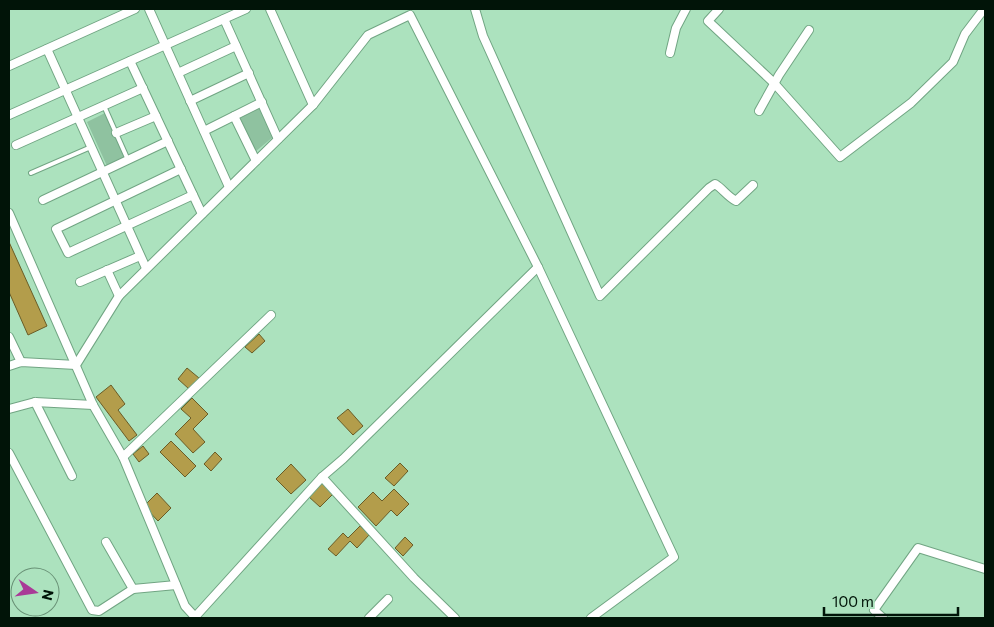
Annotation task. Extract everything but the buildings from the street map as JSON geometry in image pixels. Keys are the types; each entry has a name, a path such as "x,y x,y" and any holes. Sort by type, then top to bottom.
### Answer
{"street":[{"path":"9,66 135,9"},
{"path":"149,9 229,187"},
{"path":"9,115 246,9"},
{"path":"270,9 313,105"},
{"path":"475,9 483,36 600,296 709,188 715,184 727,196 736,201 752,185"},
{"path":"670,52 676,28 686,9"},
{"path":"715,10 708,21 774,83 840,157 911,103 953,62 965,34 984,9"},
{"path":"76,365 119,296 313,105 368,35 410,15 538,267 674,557 591,618"},
{"path":"224,19 278,139"},
{"path":"759,111 774,83 809,30"},
{"path":"178,73 236,46"},
{"path":"47,49 146,268"},
{"path":"130,61 202,214"},
{"path":"190,101 249,73"},
{"path":"16,145 143,88"},
{"path":"204,131 262,102"},
{"path":"116,133 156,116"},
{"path":"234,116 256,161"},
{"path":"43,200 168,142"},
{"path":"181,169 56,229 68,253 193,195"},
{"path":"9,213 93,405 123,457 185,606 196,618 322,477 538,267"},
{"path":"80,282 140,256"},
{"path":"107,270 119,296"},
{"path":"123,457 271,315"},
{"path":"9,337 21,362"},
{"path":"9,366 21,362 76,365"},
{"path":"9,409 36,402 93,405"},
{"path":"36,402 72,476"},
{"path":"9,453 92,610 99,611 133,589 176,585"},
{"path":"322,477 414,578 454,618"},
{"path":"106,542 133,589"},
{"path":"883,618 874,610 918,548 985,569"},
{"path":"369,618 388,599"}],"lane":[{"path":"104,106 128,160"},
{"path":"31,173 91,147"}],"green space":[{"path":"261,107 273,137 255,152 240,118"},
{"path":"105,113 125,158 107,166 87,122"}]}
